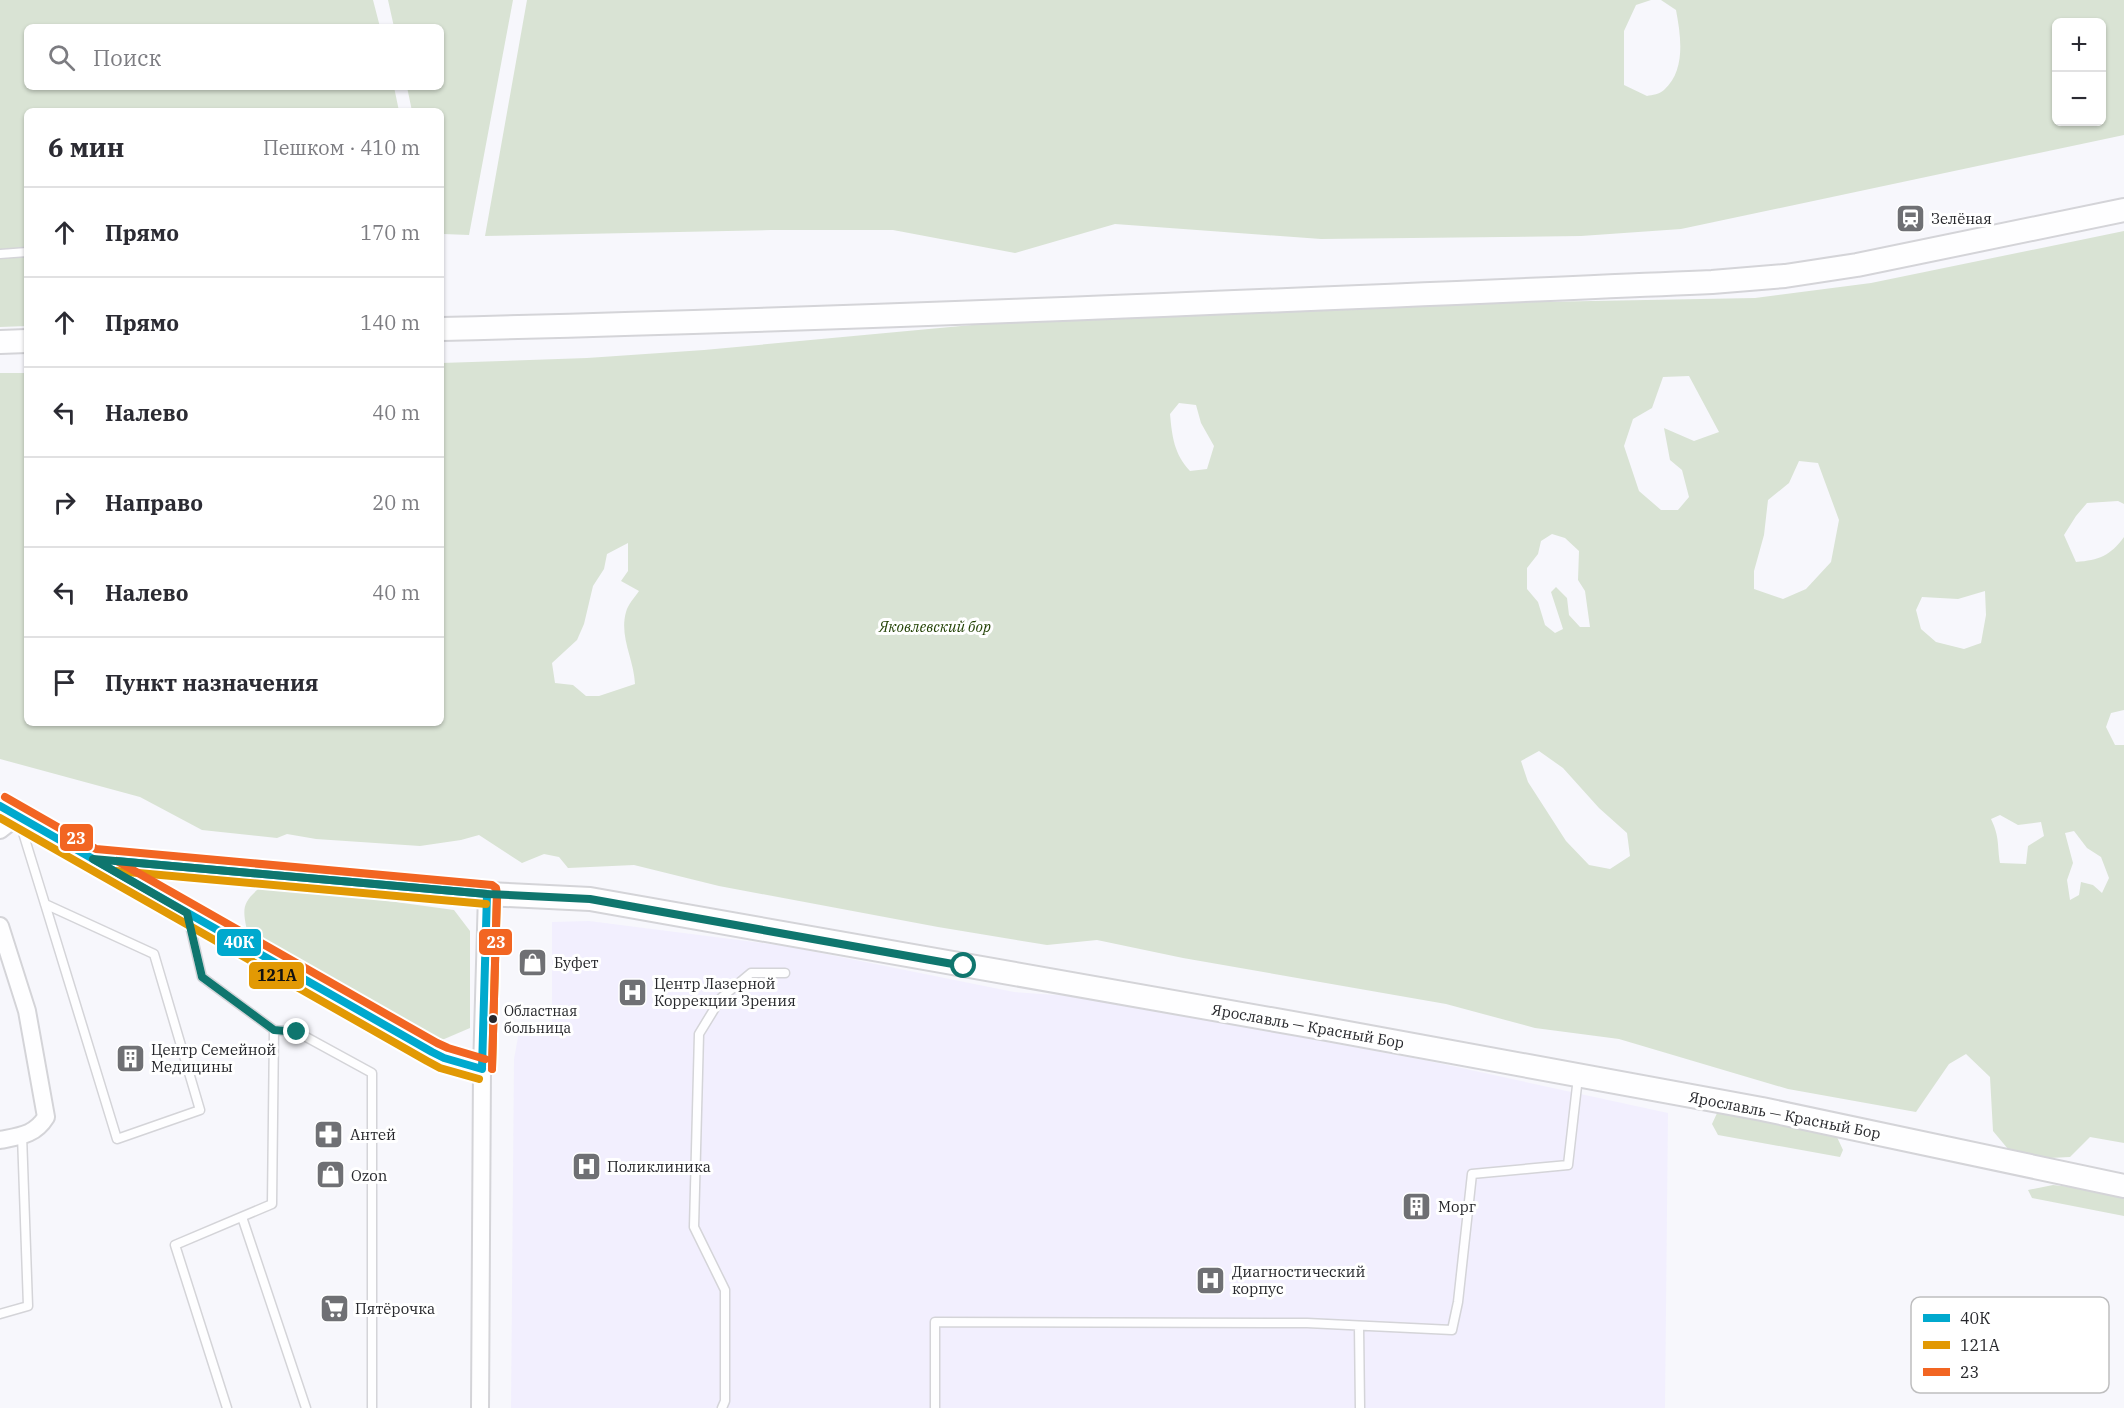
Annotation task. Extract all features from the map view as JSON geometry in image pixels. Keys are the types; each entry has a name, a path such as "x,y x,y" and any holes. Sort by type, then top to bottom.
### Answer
{"street":[{"path":"444,329 1180,305 1712,282 1785,276 1857,265 2124,210"},
{"path":"0,342 24,341"},
{"path":"6,817 93,859 432,1052 444,1058 482,1069"},
{"name":"Ярославль — Красный Бор","path":"93,859 487,894 590,899 1762,1109 2124,1186"},
{"path":"480,1408 482,1069 487,894"},
{"path":"0,926 27,1011 46,1117 39,1128 0,1140"}],"lane":[{"path":"0,254 24,252"},
{"path":"6,817 45,904 117,1139 200,1110 154,954 45,904"},
{"path":"187,913 202,977 274,1030 297,1032 372,1073 372,1408"},
{"path":"722,1408 725,1401 724,1290 694,1227 699,1034 722,998 751,973 785,974"},
{"path":"227,1408 175,1245 272,1204 274,1030"},
{"path":"935,1408 935,1322 1307,1323 1452,1330 1458,1302 1472,1174 1568,1165 1578,1075"},
{"path":"0,1314 28,1306 22,1135"},
{"path":"243,1217 306,1408"},
{"path":"1359,1326 1360,1408"}],"shaded area":[{"path":"589,921 786,946 1014,992 1085,997 1429,1061 1668,1113 1665,1408 511,1408 514,1059 520,1026 552,1027 552,922"}],"green space":[{"path":"0,0 373,0 379,24 24,24 24,90 395,90 398,108 24,108 24,326 0,327"},
{"path":"388,0 513,0 469,235 444,234 444,108 411,108 408,90 444,90 444,24 393,24"},
{"path":"527,0 1651,0 1636,5 1624,31 1624,85 1647,96 1664,90 1676,73 1679,63 1680,42 1676,10 1661,0 2124,0 2124,135 1681,229 1581,236 1321,239 1115,224 1015,253 893,230 485,236"},
{"name":"Яковлевский бор","path":"2124,231 2124,504 2118,501 2087,503 2064,535 2076,562 2091,560 2109,553 2124,537 2124,710 2111,713 2106,727 2115,745 2124,745 2124,1143 2090,1137 2070,1157 2050,1158 2008,1149 1993,1131 1990,1077 1966,1054 1949,1064 1916,1112 1788,1089 1619,1039 1535,1028 1446,1004 1183,958 1097,940 1047,945 719,886 634,865 568,868 559,857 544,854 522,863 479,835 420,846 316,839 287,834 277,838 202,830 140,797 0,759 0,373 24,373 24,726 444,726 444,363 587,358 704,350 1015,321 1486,303 1755,298 1871,283","holes":["1689,376 1719,432 1694,441 1664,428 1670,460 1682,470 1689,497 1678,510 1661,510 1639,491 1624,446 1633,419 1652,408 1663,377","1179,403 1196,405 1201,423 1214,446 1207,469 1190,471 1180,458 1173,437 1170,414","1799,461 1818,463 1839,520 1831,562 1806,589 1783,599 1754,589 1754,571 1764,535 1768,500 1789,483","1552,534 1565,538 1579,551 1578,580 1585,591 1590,627 1580,627 1569,615 1567,598 1556,587 1551,592 1563,629 1555,633 1545,625 1538,602 1527,589 1527,568 1538,554 1541,541","628,543 628,571 621,581 639,591 628,606 624,621 635,684 599,696 586,696 573,685 555,683 552,663 577,640 584,624 593,586 604,569 607,554","1985,591 1986,615 1981,643 1964,649 1936,642 1921,629 1916,610 1922,597 1958,599","1539,751 1563,768 1599,808 1627,833 1630,856 1610,869 1589,865 1566,841 1528,782 1521,761","2000,815 2018,825 2041,822 2044,836 2028,846 2026,864 2000,863 1996,831 1991,819","2074,831 2087,848 2101,857 2109,878 2102,893 2093,885 2081,882 2079,895 2070,900 2067,880 2073,863 2065,833"]},
{"path":"264,884 454,910 470,931 470,1028 442,1040 248,935 245,906 251,896"},
{"path":"1718,1111 1836,1135 1843,1150 1840,1157 1718,1135 1712,1124"},
{"path":"2053,1185 2124,1195 2124,1216 2032,1198 2028,1190"}],"transit line":[{"name":"23","path":"5,797 96,849 492,885 496,888 497,894 492,1069"},
{"name":"40К","path":"0,806 432,1052 444,1058 482,1069"},
{"name":"121А","path":"0,818 427,1061 440,1068 479,1079"},
{"name":"40К","path":"117,861 487,894"},
{"name":"23","path":"117,861 437,1043 485,1059"},
{"name":"121А","path":"116,871 486,904"},
{"name":"40К","path":"482,1069 487,894"},
{"name":"121А","path":"492,1069 497,894"}],"place":[{"name":"Зелёная","path":"1910,218"},
{"name":"Буфет","path":"533,962"},
{"name":"Центр Лазерной Коррекции Зрения","path":"633,992"},
{"name":"Областная больница","path":"493,1019"},
{"name":"Центр Семейной Медицины","path":"130,1058"},
{"name":"Антей","path":"329,1134"},
{"name":"Поликлиника","path":"586,1166"},
{"name":"Ozon","path":"330,1175"},
{"name":"Морг","path":"1417,1206"},
{"name":"Диагностический корпус","path":"1211,1280"},
{"name":"Пятёрочка","path":"334,1308"}],"route":[{"path":"297,1032 274,1030 202,977 187,913 93,859 487,894 590,899 964,966"}]}
